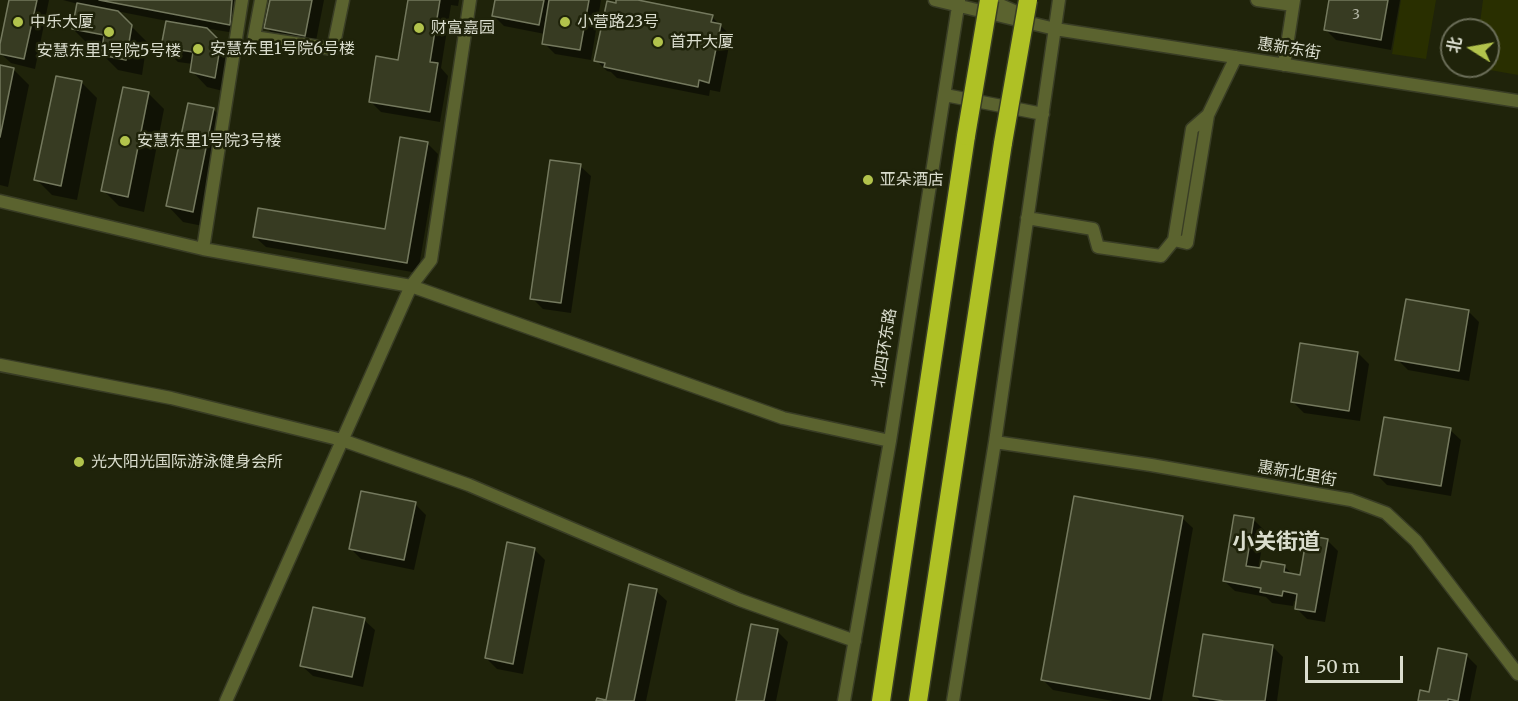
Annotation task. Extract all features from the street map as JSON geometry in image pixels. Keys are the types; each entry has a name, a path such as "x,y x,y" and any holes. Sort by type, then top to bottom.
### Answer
{"highway":[{"path":"881,701 966,136 989,0"},
{"path":"918,701 1003,143 1028,0"}],"street":[{"path":"203,249 242,0"},
{"path":"261,0 254,37 333,49 343,0"},
{"path":"226,701 411,286 431,260 470,0"},
{"path":"934,0 959,2 1055,29"},
{"path":"989,0 1055,29"},
{"path":"953,701 994,442 1059,0"},
{"path":"1257,0 1293,2 1284,65"},
{"name":"北四环东路","path":"844,701 890,441 959,2"},
{"name":"惠新东街","path":"1055,29 1518,101"},
{"path":"1027,218 1093,229 1098,247 1161,256 1174,240 1192,129 1208,115 1236,57"},
{"path":"945,95 1043,114"},
{"path":"0,201 203,249 411,286 783,418 890,441"},
{"path":"0,365 171,398 342,440 469,485 740,600 855,641"},
{"name":"惠新北里街","path":"994,442 1151,465 1351,500 1386,513 1416,541 1518,674"}],"green space":[{"path":"1401,0 1436,0 1426,59 1392,54"},
{"path":"1483,0 1518,0 1518,75 1500,72 1500,18 1481,18"}],"building":[{"name":"中乐大厦","path":"9,0 37,0 24,59 0,54"},
{"path":"99,0 232,0 230,25"},
{"path":"270,0 312,0 305,36 264,28"},
{"name":"财富嘉园","path":"408,0 440,0 430,62 438,63 430,112 369,102 376,56 398,60"},
{"path":"495,0 544,0 539,25 492,16"},
{"name":"小营路23号","path":"549,0 589,0 580,50 542,44"},
{"name":"首开大厦","path":"616,0 638,0 713,15 711,22 721,24 709,83 699,80 698,87 604,67 605,63 594,61 607,1 616,3"},
{"path":"1329,0 1388,0 1381,40 1324,30"},
{"name":"安慧东里1号院5号楼","path":"77,3 118,11 132,25 126,60 101,55 104,35 72,29"},
{"name":"安慧东里1号院6号楼","path":"166,21 207,28 221,42 215,78 190,72 193,52 161,47"},
{"path":"0,65 14,68 0,137"},
{"path":"56,76 82,81 61,186 34,180"},
{"name":"安慧东里1号院3号楼","path":"123,87 149,92 128,197 101,191"},
{"path":"188,103 214,108 193,212 166,206"},
{"path":"400,137 428,142 407,263 253,237 258,208 385,229"},
{"path":"550,160 581,164 561,303 530,299"},
{"path":"1406,299 1469,310 1459,371 1395,360"},
{"path":"1300,343 1358,352 1349,411 1291,402"},
{"path":"1384,417 1451,428 1441,486 1374,475"},
{"path":"361,491 416,502 404,560 349,549"},
{"path":"1074,496 1183,516 1150,699 1041,680"},
{"path":"1234,515 1254,518 1246,566 1260,568 1262,561 1285,565 1284,572 1300,575 1307,535 1328,539 1315,612 1295,609 1297,594 1283,591 1282,596 1260,592 1261,588 1223,581"},
{"path":"507,542 535,548 513,664 485,658"},
{"path":"629,584 657,589 634,701 596,701 597,698 606,700"},
{"path":"313,607 365,618 352,677 300,666"},
{"path":"751,624 778,629 764,701 736,701"},
{"path":"1203,634 1273,645 1265,701 1224,701 1193,696"},
{"path":"1438,648 1467,654 1458,701 1448,699 1448,701 1418,701 1420,690 1429,692"}],"place":[{"name":"中乐大厦","path":"18,22"},
{"name":"小营路23号","path":"565,22"},
{"name":"财富嘉园","path":"419,28"},
{"name":"安慧东里1号院5号楼","path":"109,32"},
{"name":"首开大厦","path":"658,42"},
{"name":"安慧东里1号院6号楼","path":"198,49"},
{"name":"安慧东里1号院3号楼","path":"125,141"},
{"name":"亚朵酒店","path":"868,180"},
{"name":"光大阳光国际游泳健身会所","path":"79,462"}],"district":[{"name":"小关街道","path":"1276,543"}]}
